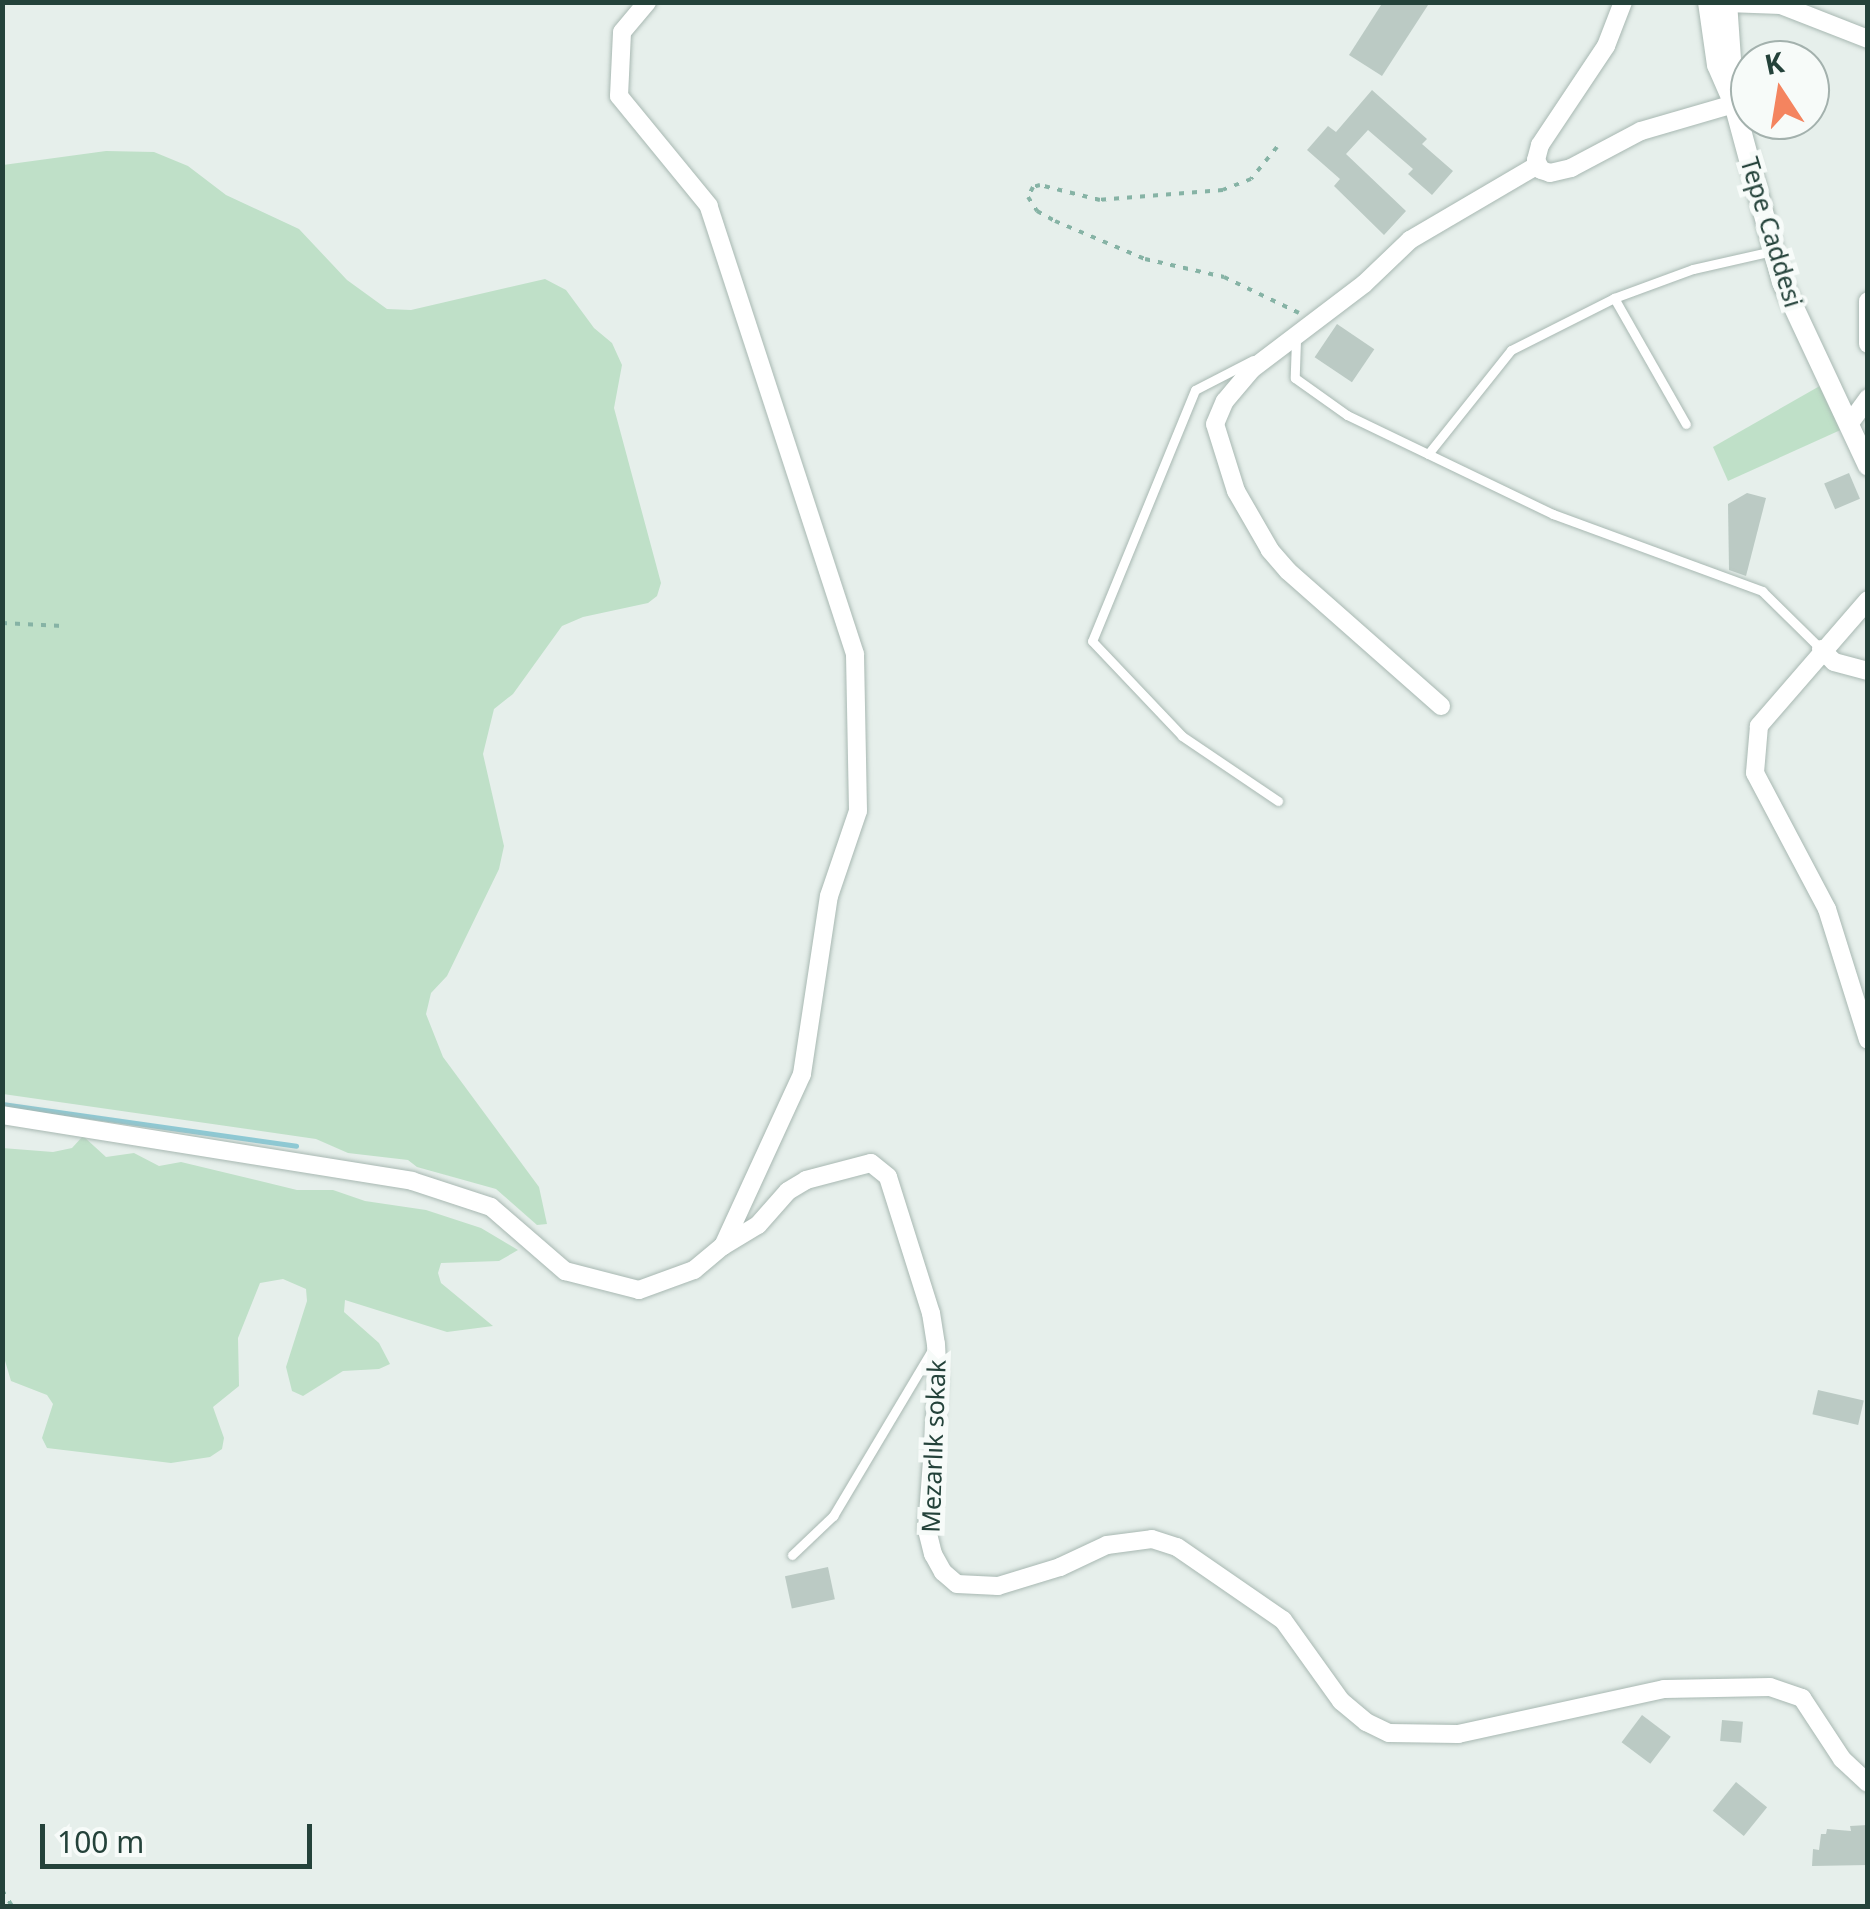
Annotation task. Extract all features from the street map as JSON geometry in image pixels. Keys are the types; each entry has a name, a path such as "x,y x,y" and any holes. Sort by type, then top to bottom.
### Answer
{"street":[{"path":"2,1115 412,1181 491,1207 565,1271 639,1290 694,1270 723,1246 802,1074 829,896 858,811 855,654 709,206 619,96 622,32 648,2"},
{"path":"1623,2 1606,46 1540,145 1538,165 1544,172 1559,172 1640,131 1730,105"},
{"name":"Tepe Caddesi","path":"1708,2 1717,65 1730,95"},
{"path":"1727,3 1781,5 1868,38"},
{"name":"Tepe Caddesi","path":"1727,3 1730,46"},
{"name":"Tepe Caddesi","path":"1744,140 1795,312 1868,466"},
{"path":"1441,706 1288,572 1256,528 1222,458 1218,412 1252,369 1317,324 1410,240 1538,165"},
{"path":"1868,301 1868,344"},
{"path":"1850,423 1868,398"},
{"path":"1868,600 1821,649 1759,726 1755,773 1827,908 1868,1040"},
{"path":"1821,649 1834,662 1868,671"},
{"name":"Mezarlık sokak","path":"723,1246 758,1225 788,1191 806,1180 871,1162 888,1178 931,1312 936,1344 938,1379 927,1530 933,1554 943,1572 957,1584 998,1586 1060,1567 1118,1542 1152,1539 1177,1547 1283,1620 1342,1701 1366,1722 1390,1733 1458,1734 1664,1689 1770,1687 1802,1698 1842,1759 1868,1783"}],"lane":[{"path":"1428,454 1512,350 1614,298 1693,268 1774,252"},
{"path":"1614,298 1686,424"},
{"path":"1296,338 1294,378 1347,415 1553,514 1762,591 1821,649"},
{"path":"1278,801 1182,736 1092,641 1195,390 1296,338"},
{"path":"792,1555 833,1516 936,1344"}],"path":[{"path":"1277,148 1251,179 1223,190 1100,200 1040,185 1033,187 1028,197 1037,210 1055,222 1145,259 1224,277 1317,324"},
{"path":"2,623 63,626"},
{"path":"2,1890 12,1906"}],"green space":[{"path":"106,151 154,152 188,166 226,195 299,229 347,280 387,309 411,310 545,279 566,290 594,328 612,343 622,365 614,408 661,583 657,596 648,603 583,617 562,626 513,694 494,709 483,754 504,846 499,869 447,976 431,993 426,1014 443,1057 539,1187 547,1224 537,1225 496,1189 417,1167 408,1160 348,1153 316,1139 3,1094 3,165"},
{"path":"1825,383 1845,428 1728,481 1713,447"},
{"path":"83,1136 106,1157 134,1153 159,1166 181,1162 297,1190 333,1190 365,1201 426,1210 481,1228 518,1250 499,1261 441,1263 438,1273 441,1283 493,1326 447,1332 345,1300 344,1312 379,1343 390,1364 379,1369 343,1371 303,1396 292,1391 286,1367 307,1301 306,1289 283,1279 260,1283 238,1338 239,1386 213,1407 224,1438 222,1449 210,1457 171,1463 47,1448 42,1438 53,1404 47,1395 11,1381 3,1354 2,1148 53,1152 72,1148"}],"building":[{"path":"1383,2 1430,2 1382,76 1349,55"},
{"path":"1372,90 1427,139 1422,144 1453,171 1432,195 1408,174 1413,169 1368,130 1346,154 1406,211 1384,235 1334,186 1340,179 1307,150 1328,126 1336,132"},
{"path":"1337,324 1374,349 1352,382 1315,357"},
{"path":"1849,473 1860,499 1835,509 1824,484"},
{"path":"1747,493 1766,498 1746,576 1729,570 1728,504"},
{"path":"1818,1390 1864,1401 1858,1425 1812,1414"},
{"path":"828,1567 835,1599 792,1608 785,1576"},
{"path":"1642,1715 1671,1737 1650,1764 1622,1742"},
{"path":"1722,1720 1743,1722 1741,1743 1720,1741"},
{"path":"1736,1782 1767,1807 1744,1836 1713,1811"},
{"path":"1868,1825 1868,1865 1812,1866 1813,1849 1819,1850 1821,1834 1826,1834 1827,1829 1851,1831 1850,1826"}],"waterway":[{"path":"2,1104 296,1146"}]}
